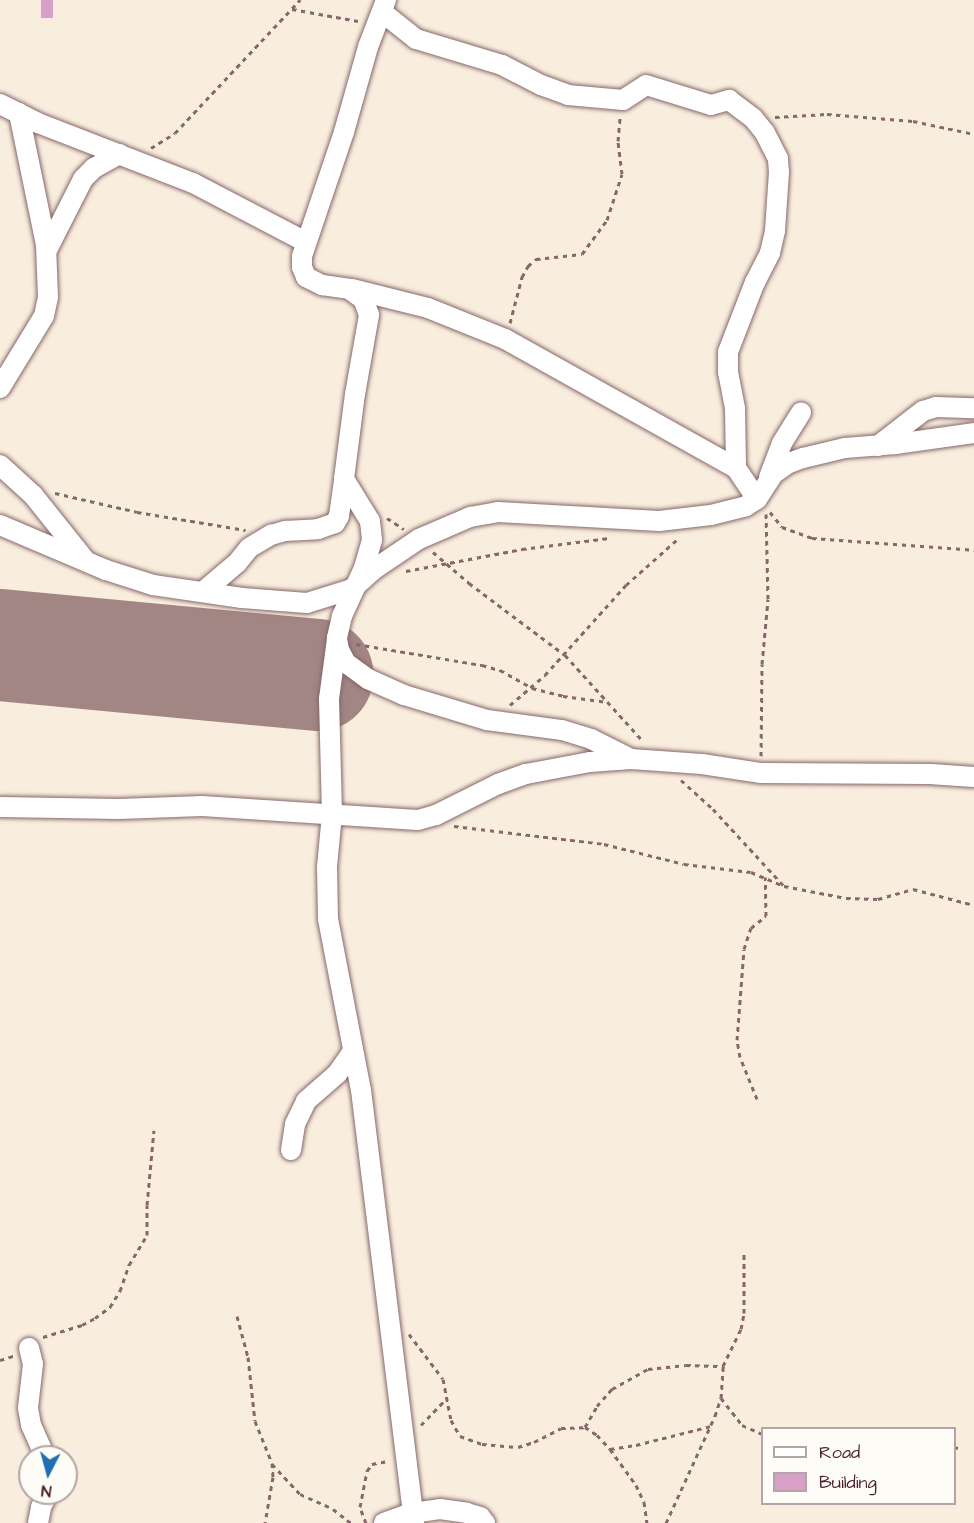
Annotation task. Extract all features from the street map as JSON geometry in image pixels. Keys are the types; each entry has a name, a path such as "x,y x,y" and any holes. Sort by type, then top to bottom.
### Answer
{"street":[{"path":"736,468 735,409 728,372 728,352 754,282 770,253 775,231 778,159 765,133 753,118 729,100 711,105 704,104 651,86 642,87 623,100 568,94 541,85 502,65 416,39 382,12 368,47 328,180 306,242 302,267 306,277 322,285 349,289 428,308 505,339 736,468 757,499"},
{"path":"0,104 193,183 306,242"},
{"path":"0,388 44,316 48,297 47,250 18,113"},
{"path":"47,250 83,179 94,168 125,156"},
{"path":"204,591 237,563 249,548 271,535 285,531 318,529 335,523 339,516 355,394 369,315 363,299 349,289"},
{"path":"878,446 923,411 936,407 974,408"},
{"path":"0,525 86,561 153,585 242,598 307,603 352,589 373,570 419,539 470,518 498,512 659,521 711,515 746,506 757,499 768,480 782,443 801,412"},
{"path":"768,480 789,463 845,448 878,446 974,433"},
{"path":"0,465 33,495 86,561"},
{"path":"344,479 370,521 372,540 364,568 352,589 337,640 329,699 332,814 327,867 328,919 361,1090 413,1518"},
{"path":"337,640 346,663 368,679 441,708 487,720 562,729 631,759"},
{"path":"0,807 119,809 202,806 418,820 436,815 498,784 526,774 590,762 631,759 702,764 761,773 930,774 974,777"},
{"path":"291,1150 295,1124 306,1101 337,1074 353,1051"},
{"path":"29,1348 33,1364 28,1408 30,1425 39,1445"},
{"path":"38,1523 44,1505"},
{"path":"384,1523 413,1518 440,1509 480,1517 485,1523"}],"path":[{"path":"125,156 175,133 300,0"},
{"path":"292,9 382,12"},
{"path":"505,339 522,277 528,266 536,259 582,254 607,220 622,174 618,141 623,100"},
{"path":"753,118 827,114 913,121 974,134"},
{"path":"54,493 137,512 271,535"},
{"path":"360,503 419,539 444,562 565,655 610,702 660,761 713,809 784,886"},
{"path":"761,773 762,664 769,582 765,541 767,505 782,527 812,538 974,550"},
{"path":"487,720 532,688 654,558 711,515"},
{"path":"444,562 610,537"},
{"path":"337,640 385,646 482,665 500,670 532,688 563,696 610,702"},
{"path":"450,825 604,844 684,864 751,872 784,886 860,899 878,899 913,889 974,904"},
{"path":"757,1099 740,1057 737,1040 744,949 752,928 766,916 765,877"},
{"path":"0,1360 17,1355 49,1334 82,1325 110,1307 120,1291 129,1265 147,1235 147,1205 154,1130"},
{"path":"666,1523 711,1426 721,1398 723,1366 735,1344 744,1313 744,1254"},
{"path":"237,1316 248,1357 255,1421 272,1463 273,1477 265,1523"},
{"path":"406,1330 443,1379 455,1430 466,1439 482,1444 518,1447 534,1442 561,1428 585,1427 610,1449 644,1502 647,1523"},
{"path":"585,1427 597,1406 612,1389 648,1369 686,1365 723,1366"},
{"path":"403,1441 447,1398"},
{"path":"721,1398 742,1425 761,1434"},
{"path":"610,1449 636,1445 711,1426"},
{"path":"366,1523 360,1507 367,1471 372,1464 378,1462 405,1461"},
{"path":"272,1463 300,1494 333,1509 351,1523"}],"building":[{"path":"41,0 53,0 53,18 41,18"}],"runway":[{"path":"0,645 318,675"}]}
